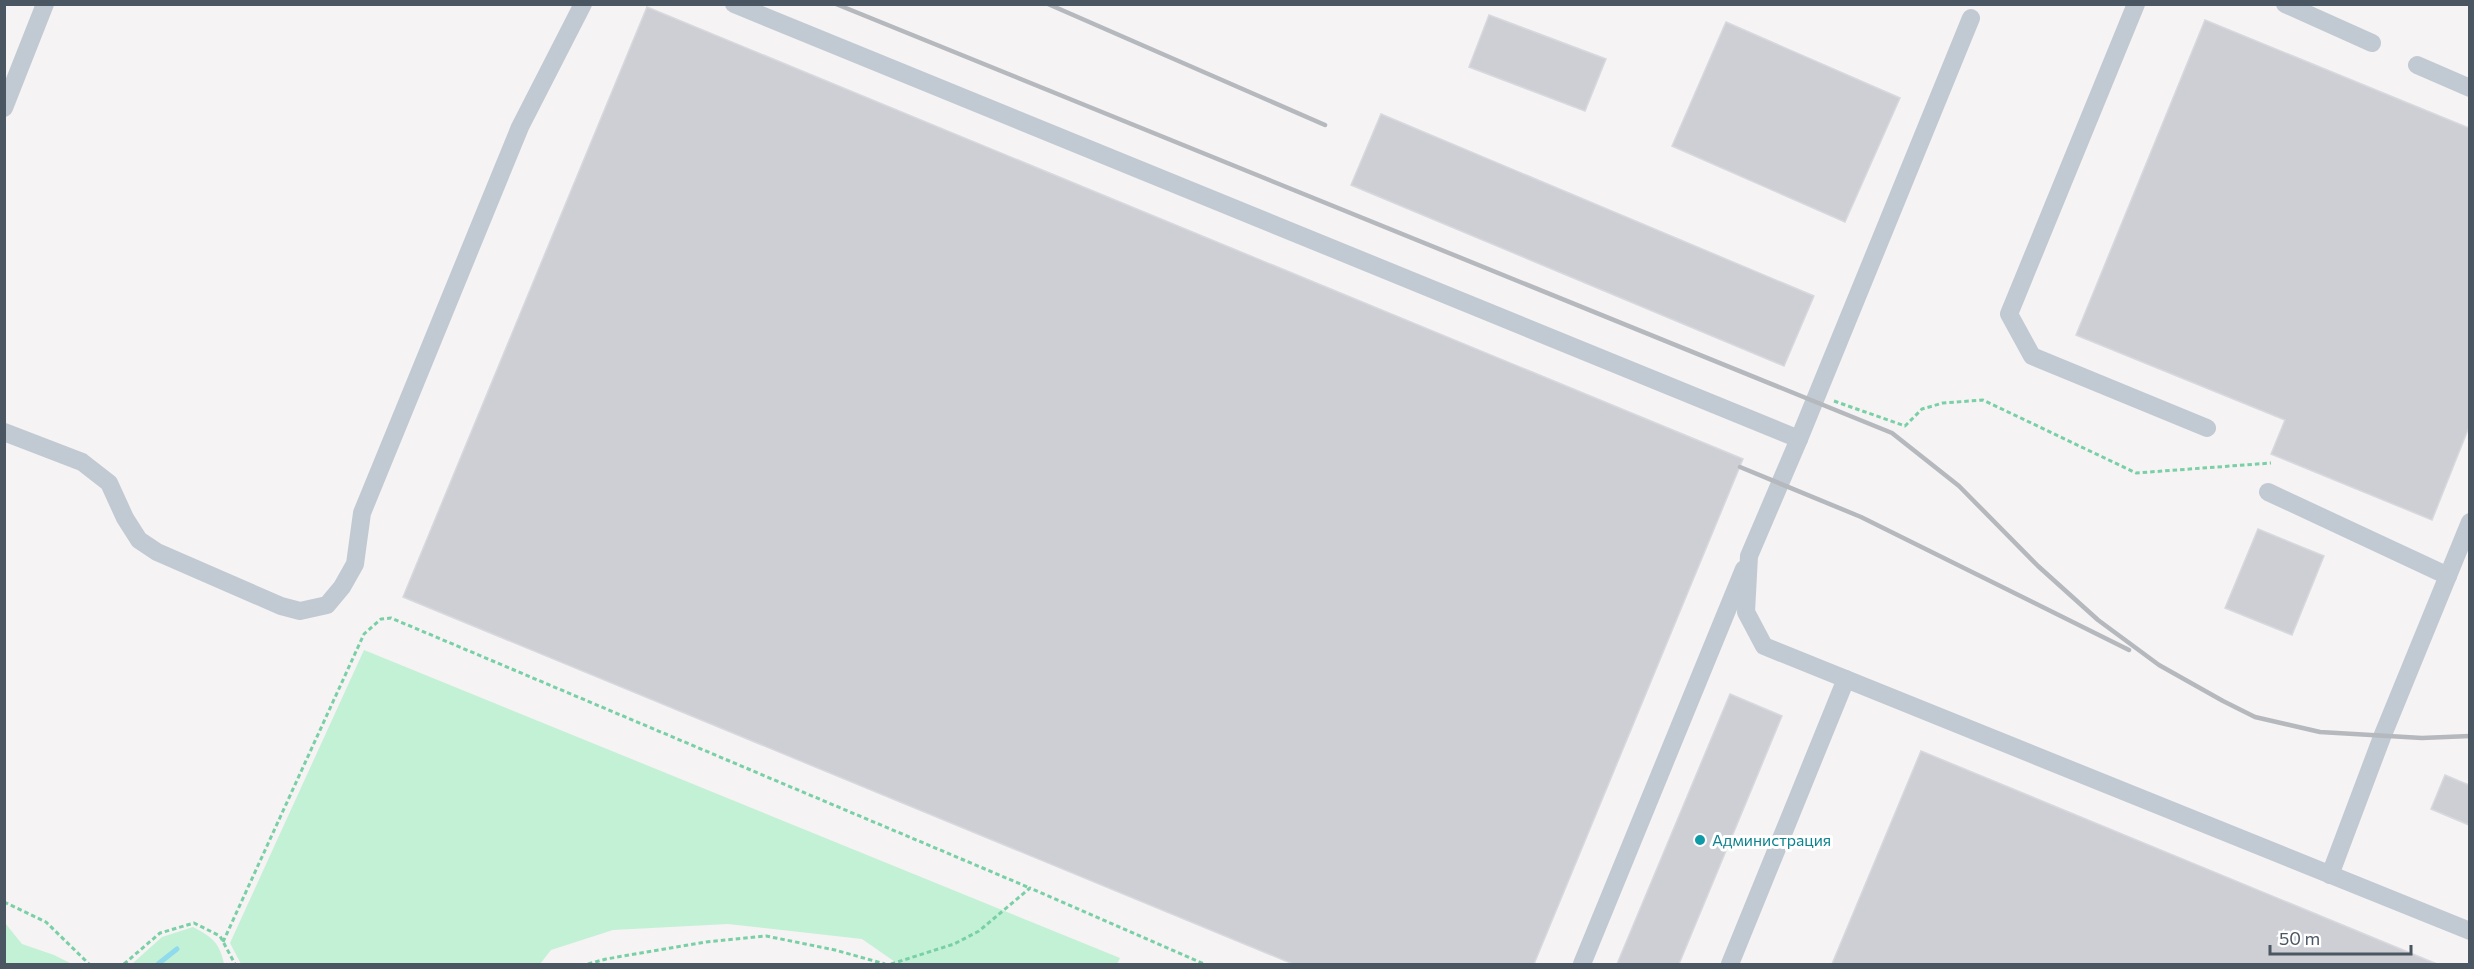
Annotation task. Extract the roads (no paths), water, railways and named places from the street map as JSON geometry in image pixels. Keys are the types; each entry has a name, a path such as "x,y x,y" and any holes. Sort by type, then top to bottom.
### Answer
{"lane":[{"path":"4,108 45,4"},
{"path":"4,432 81,462 109,483 125,518 139,540 157,552 281,606 300,611 327,605 342,587 355,564 362,513 520,127 584,4"},
{"path":"734,4 1799,439"},
{"path":"2136,4 2008,314 2032,356 2208,428"},
{"path":"2285,4 2372,43"},
{"path":"1582,964 1749,556 1818,395 1971,18"},
{"path":"2417,65 2469,87"},
{"path":"2268,492 2448,576"},
{"path":"2330,875 2382,737 2469,522"},
{"path":"1749,556 1746,612 1764,646 2469,931"},
{"path":"1730,964 1846,679"}],"waterway":[{"path":"158,964 177,949"}],"railway":[{"path":"836,4 1892,433 1959,486 2038,566 2098,620 2159,665 2255,717 2320,732 2422,738 2470,736"},
{"path":"1048,4 1325,125"},
{"path":"1740,467 1861,517 2129,650"}],"place":[{"name":"Администрация","path":"1700,840"}]}
